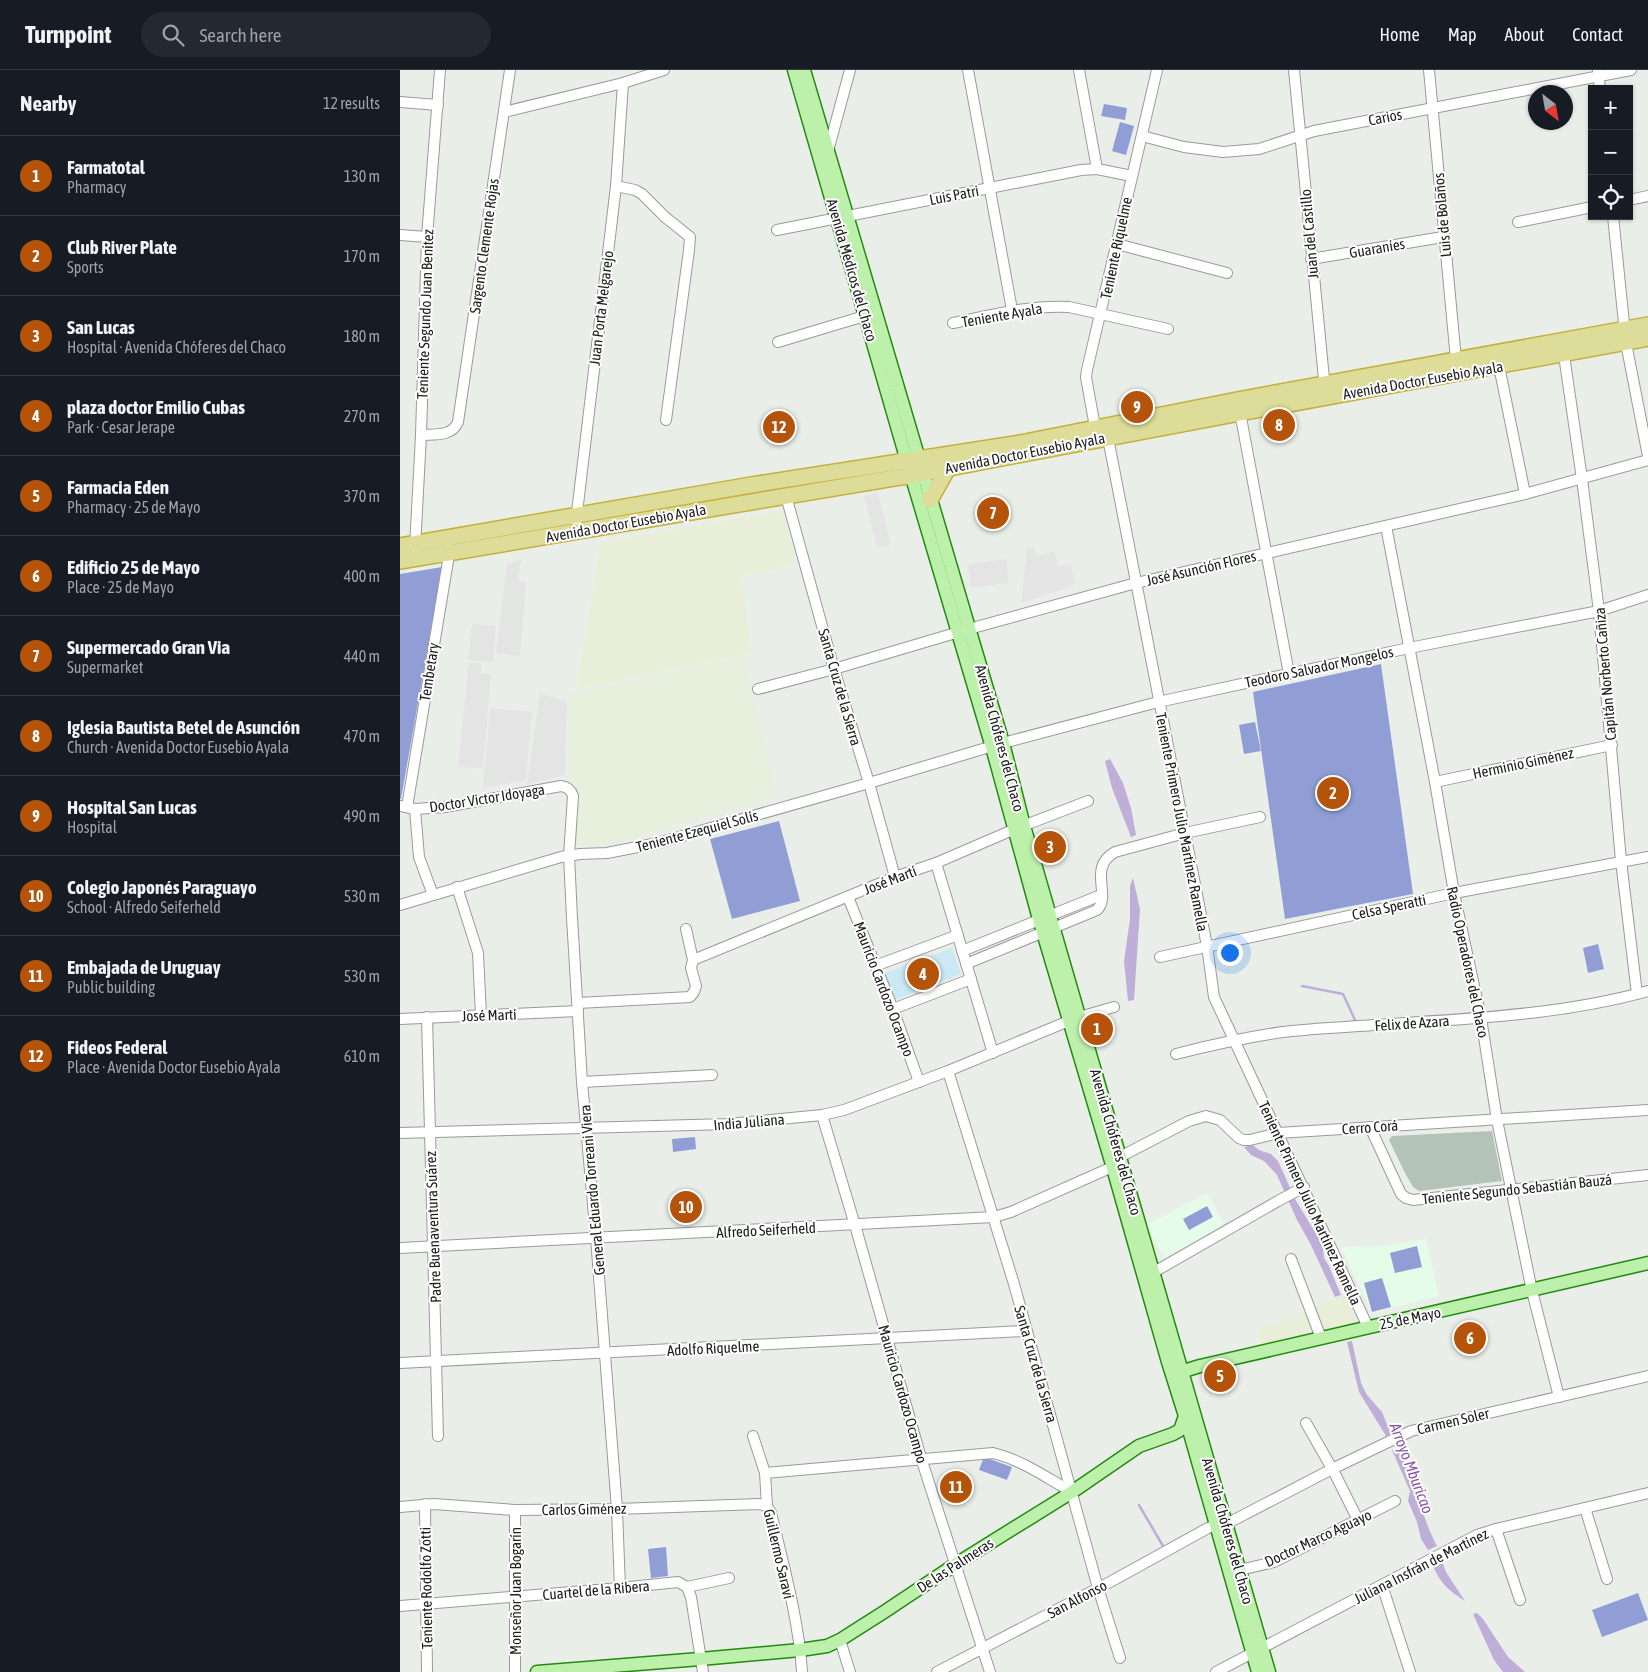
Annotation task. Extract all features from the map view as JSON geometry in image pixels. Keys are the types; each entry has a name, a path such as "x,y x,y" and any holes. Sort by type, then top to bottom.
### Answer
{"highway":[{"name":"Avenida Doctor Eusebio Ayala","path":"400,546 410,554 449,553 786,496 1095,427 1564,355 1625,337 1648,325"},
{"name":"Avenida Doctor Eusebio Ayala","path":"1325,391 1456,360 1625,337 1648,338"},
{"name":"Avenida Doctor Eusebio Ayala","path":"410,554 452,537 656,502 915,468 948,468 1108,438 1238,406"},
{"path":"930,500 948,468"},
{"path":"656,502 658,518"}],"main road":[{"name":"Avenida Médicos del Chaco","path":"794,70 823,153 915,468"},
{"name":"Avenida Médicos del Chaco","path":"804,70 823,153"},
{"name":"Avenida Chóferes del Chaco","path":"915,468 930,500 964,631"},
{"name":"Avenida Chóferes del Chaco","path":"915,468 998,745 1044,917 1149,1275 1182,1373 1199,1431 1221,1524 1240,1570 1258,1650 1258,1672"},
{"name":"25 de Mayo","path":"1182,1373 1321,1338 1648,1263"},
{"name":"Avenida Chóferes del Chaco","path":"1149,1275 1149,1297 1182,1373 1185,1416 1221,1524 1258,1650 1269,1672"},
{"path":"1182,1373 1190,1376 1200,1422 1199,1431"},
{"name":"De las Palmeras","path":"701,1666 827,1646 840,1640 956,1564 1072,1492 1139,1446 1180,1430 1185,1416"},
{"name":"Monseñor Juan Bogarín","path":"537,1672 701,1666"}],"street":[{"name":"Teniente Segundo Juan Benítez","path":"410,554 421,436 427,237 440,70"},
{"name":"Sargento Clemente Rojas","path":"421,436 450,432 455,429 458,422 510,70"},
{"path":"504,112 623,83 663,70"},
{"path":"823,153 850,70"},
{"path":"968,70 1012,310"},
{"path":"1079,70 1097,169"},
{"name":"Teniente Riquelme","path":"1095,427 1086,377 1157,70"},
{"name":"Juan del Castillo","path":"1294,70 1325,391"},
{"name":"Luis de Bolaños","path":"1429,70 1443,237 1456,360"},
{"name":"Carios","path":"1142,136 1184,147 1223,152 1259,149 1300,135 1599,73 1631,70"},
{"name":"Juan Porta Melgarejo","path":"574,532 616,186 623,83"},
{"path":"400,102 438,104"},
{"name":"Luis Patri","path":"777,230 1081,170 1097,169 1132,176"},
{"path":"616,186 635,190 642,194 665,217 690,237 666,420"},
{"path":"1633,199 1648,196"},
{"path":"1518,222 1588,208"},
{"path":"1613,220 1625,337 1648,456"},
{"path":"400,235 427,237"},
{"name":"Guaraníes","path":"1311,259 1443,237"},
{"path":"1117,244 1227,273"},
{"name":"Teniente Ayala","path":"953,323 1039,306 1063,307 1168,330"},
{"path":"778,342 870,314"},
{"name":"Capitán Norberto Cañiza","path":"1564,355 1599,611 1621,860 1636,994"},
{"path":"1499,366 1525,494"},
{"path":"1238,406 1290,674"},
{"name":"Teniente Primero Julio Martínez Ramella","path":"1108,438 1207,946 1214,998 1278,1133 1300,1190 1368,1327"},
{"name":"José Asunción Flores","path":"758,689 1136,583 1525,494 1648,460"},
{"name":"Santa Cruz de la Sierra","path":"786,496 895,877"},
{"name":"Radio Operadores del Chaco","path":"1386,526 1435,782 1454,893 1481,1018 1497,1120 1532,1290 1559,1397"},
{"name":"Tembetary","path":"432,894 407,807 452,537"},
{"name":"Teodoro Salvador Mongelos","path":"998,745 1158,702 1409,648 1599,611 1648,595"},
{"name":"Teniente Ezequiel Solís","path":"400,905 432,894 569,856 607,853 658,843 998,745"},
{"name":"Herminio Giménez","path":"1435,782 1612,745"},
{"name":"Doctor Victor Idoyaga","path":"407,807 445,807 561,786 567,787 572,792"},
{"name":"General Eduardo Torreani Viera","path":"572,792 574,801 569,856 582,1082 617,1509 620,1588"},
{"name":"José Martí","path":"693,960 895,877 936,863 1020,827 1088,801"},
{"path":"966,964 1097,910 1100,907 1101,870 1104,860 1110,854 1121,849 1185,833 1260,817"},
{"name":"Celsa Speratti","path":"1160,957 1454,893 1621,860 1648,857"},
{"path":"936,863 993,1053"},
{"path":"457,887 478,953 481,1016"},
{"path":"962,951 1101,895"},
{"name":"Mauricio Cardozo Ocampo","path":"848,897 893,1009 919,1082"},
{"name":"José Martí","path":"400,1019 481,1016 690,997 696,986 691,968 693,960 686,929"},
{"path":"875,966 958,935"},
{"path":"893,1009 970,979"},
{"name":"Felix de Azara","path":"1176,1054 1234,1040 1285,1032 1481,1018 1567,1009 1648,991"},
{"path":"1075,1019 1114,1007"},
{"name":"Padre Buenaventura Suárez","path":"427,1017 438,1436"},
{"name":"India Juliana","path":"400,1134 729,1124 822,1115 844,1110 948,1071 1075,1019"},
{"name":"Santa Cruz de la Sierra","path":"948,1071 994,1218 1098,1588 1120,1658"},
{"path":"582,1082 712,1076"},
{"name":"Cerro Corá","path":"1116,1162 1189,1122 1206,1116 1220,1120 1239,1138 1250,1140 1278,1133 1648,1110"},
{"name":"Mauricio Cardozo Ocampo","path":"822,1115 920,1458 990,1672"},
{"name":"Teniente Segundo Sebastián Bauzá","path":"1370,1127 1400,1194 1413,1200 1648,1175"},
{"name":"Alfredo Seiferheld","path":"400,1248 994,1218 1116,1162"},
{"path":"1149,1275 1300,1190"},
{"path":"1290,1259 1321,1338"},
{"name":"Adolfo Riquelme","path":"400,1363 604,1354 1026,1330"},
{"name":"Carmen Soler","path":"1221,1524 1405,1432 1648,1376"},
{"path":"1306,1423 1358,1520"},
{"name":"Guillermo Saravi","path":"753,1436 765,1473 767,1506 771,1513 784,1570 800,1650 802,1672"},
{"path":"765,1473 993,1453 1007,1456 1072,1492"},
{"name":"Juliana Insfrán de Martínez","path":"1216,1672 1477,1535 1648,1493"},
{"name":"Doctor Marco Aguayo","path":"1240,1570 1274,1562 1395,1501"},
{"name":"Carlos Giménez","path":"400,1507 425,1504 515,1510 617,1509 759,1504 767,1506"},
{"name":"Teniente Rodolfo Zotti","path":"425,1504 428,1672"},
{"path":"1585,1508 1606,1579"},
{"name":"Monseñor Juan Bogarín","path":"515,1510 515,1672"},
{"name":"San Alfonso","path":"937,1672 1221,1524"},
{"path":"1496,1529 1520,1600"},
{"name":"Cuartel de la Ribera","path":"400,1606 678,1582 687,1587 729,1578"},
{"path":"1382,1585 1410,1672"},
{"path":"687,1587 691,1597 701,1666"},
{"path":"840,1640 850,1672"}],"shaded area":[{"path":"1104,104 1127,108 1125,120 1101,116"},
{"path":"1120,122 1134,126 1126,155 1112,151"},
{"path":"878,493 891,545 877,547 864,496"},
{"path":"782,510 797,564 742,576 751,653 576,689 601,542"},
{"path":"1035,547 1036,556 1054,552 1058,566 1071,564 1075,585 1021,603 1027,549"},
{"path":"521,559 518,581 526,582 520,656 496,653 507,564"},
{"path":"1007,559 1008,583 971,588 968,564"},
{"path":"442,567 401,799 400,799 400,574"},
{"path":"472,624 496,626 493,662 468,660"},
{"path":"742,656 775,796 621,842 572,846 575,796 569,778 568,694"},
{"path":"469,663 481,663 481,673 491,674 483,769 458,767"},
{"path":"1381,664 1413,894 1285,919 1253,692"},
{"path":"540,693 567,702 565,775 527,784"},
{"path":"490,708 532,712 526,780 483,788"},
{"path":"1255,722 1261,751 1244,754 1239,725"},
{"path":"1110,759 1123,783 1131,808 1136,835 1131,837 1112,788 1105,761"},
{"path":"779,821 800,901 732,919 710,839"},
{"path":"1133,878 1140,909 1134,1000 1128,1001 1124,961 1130,919 1130,886"},
{"path":"1598,944 1604,969 1588,973 1583,948"},
{"path":"952,948 961,974 895,1000 885,973"},
{"path":"1492,1131 1502,1181 1419,1191 1413,1187 1389,1140 1392,1136"},
{"path":"695,1137 696,1149 673,1152 672,1139"},
{"path":"1253,1145 1259,1150 1271,1154 1278,1161 1295,1199 1318,1237 1323,1249 1324,1258 1341,1295 1335,1297 1277,1175 1264,1161 1251,1155 1244,1147"},
{"path":"1207,1193 1225,1226 1164,1259 1146,1225"},
{"path":"1207,1206 1213,1217 1189,1230 1183,1219"},
{"path":"1426,1239 1439,1296 1372,1313 1341,1247 1385,1246"},
{"path":"1417,1246 1422,1267 1395,1273 1390,1253"},
{"path":"1382,1278 1391,1307 1372,1312 1364,1283"},
{"path":"1346,1295 1357,1323 1261,1347 1257,1329"},
{"path":"1352,1341 1361,1383 1367,1395 1382,1412 1391,1434 1386,1436 1359,1392 1347,1342"},
{"path":"1398,1448 1437,1546 1428,1550 1421,1539 1417,1522 1408,1501 1410,1491 1392,1450"},
{"path":"984,1457 1012,1467 1007,1480 979,1470"},
{"path":"666,1547 668,1576 651,1578 648,1549"},
{"path":"1442,1561 1446,1572 1465,1601 1454,1594 1439,1578 1433,1566"},
{"path":"1638,1593 1648,1620 1602,1637 1592,1610"},
{"path":"1477,1613 1508,1657 1525,1672 1503,1672 1494,1660 1473,1614"}],"waterway":[{"path":"1302,986 1343,994 1355,1020"},
{"path":"1139,1505 1163,1546"}],"place":[{"name":"Hospital San Lucas","path":"1137,407"},
{"name":"Iglesia Bautista Betel de Asunción","path":"1279,425"},
{"name":"Fideos Federal","path":"779,427"},
{"name":"Supermercado Gran Via","path":"993,513"},
{"name":"Club River Plate","path":"1333,793"},
{"name":"San Lucas","path":"1050,847"},
{"name":"plaza doctor Emilio Cubas","path":"923,974"},
{"name":"Farmatotal","path":"1097,1029"},
{"name":"Colegio Japonés Paraguayo","path":"686,1207"},
{"name":"Edificio 25 de Mayo","path":"1470,1338"},
{"name":"Farmacia Eden","path":"1220,1376"},
{"name":"Embajada de Uruguay","path":"956,1487"}],"water label":[{"name":"Arroyo Mburicao","path":"1412,1468"}]}
